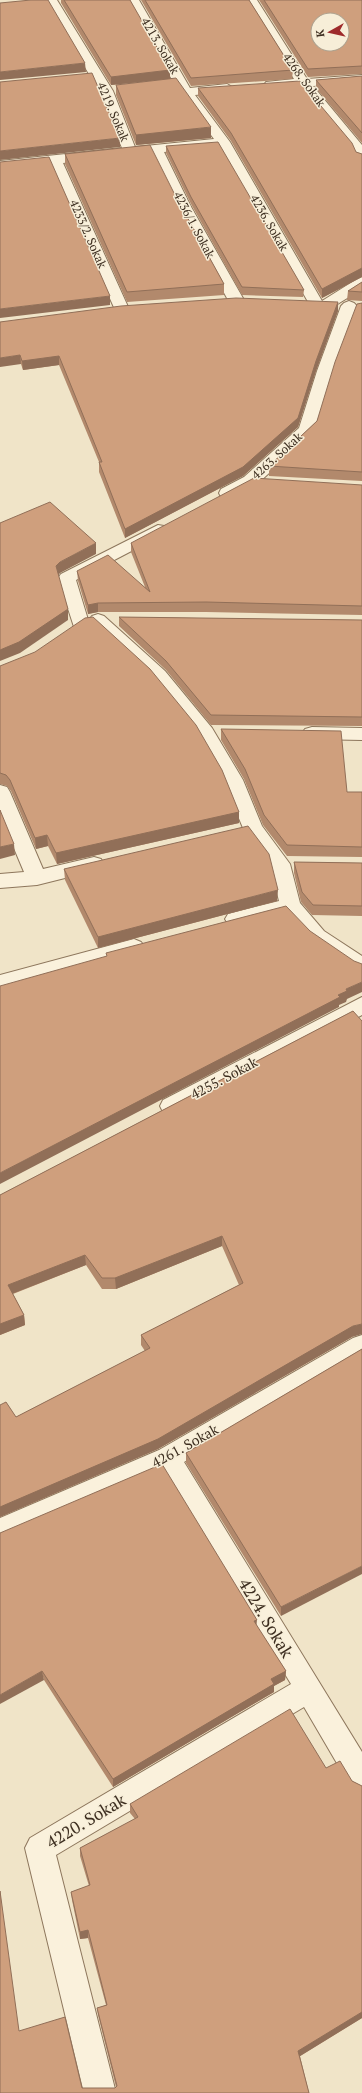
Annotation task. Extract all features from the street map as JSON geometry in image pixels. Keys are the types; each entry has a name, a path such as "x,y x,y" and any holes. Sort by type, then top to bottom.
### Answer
{"street":[{"path":"37,2 53,0 97,76"},
{"name":"4213. Sokak","path":"133,0 184,87 222,142"},
{"name":"4268. Sokak","path":"251,0 303,83 359,150 362,157"},
{"name":"4219. Sokak","path":"82,78 97,76 106,91 130,151"},
{"path":"256,86 362,80"},
{"path":"166,84 184,87 241,87"},
{"path":"106,91 121,89"},
{"path":"0,165 54,158 222,142"},
{"name":"4236. Sokak","path":"222,142 314,304"},
{"name":"4236/1. Sokak","path":"154,148 183,205 243,300 220,301"},
{"name":"4233/2. Sokak","path":"54,158 113,310 136,308"},
{"path":"314,304 362,282"},
{"path":"314,304 355,307"},
{"name":"4263. Sokak","path":"215,500 250,481 307,430 326,370 355,307"},
{"path":"250,481 274,482"},
{"path":"173,522 67,578 82,625 158,675 205,732 233,780 246,830 280,864 290,906 318,936 362,966"},
{"path":"82,625 121,620"},
{"path":"205,732 229,732"},
{"path":"291,733 362,734"},
{"path":"0,792 37,878"},
{"path":"0,881 37,878 114,859"},
{"path":"280,864 302,864"},
{"path":"215,925 290,906"},
{"path":"0,983 154,941"},
{"name":"4255. Sokak","path":"153,1116 360,1010"},
{"name":"4261. Sokak","path":"0,1530 168,1458 229,1421 362,1345"},
{"name":"4224. Sokak","path":"168,1458 362,1779"},
{"name":"4220. Sokak","path":"100,2093 40,1848 309,1689"}],"building":[{"path":"48,0 85,63 0,72 0,3"},
{"path":"64,0 130,0 170,70 111,77"},
{"path":"145,0 249,0 293,70 191,78"},
{"path":"264,0 362,0 362,66 308,69"},
{"path":"92,73 120,138 0,151 0,82"},
{"path":"362,76 362,133 316,80"},
{"path":"176,78 211,127 136,135 116,85"},
{"path":"300,81 352,143 356,152 362,154 362,268 322,289 231,133 198,88"},
{"path":"218,142 304,290 242,287 191,197 166,146"},
{"path":"150,145 175,195 224,284 127,292 65,154"},
{"path":"49,157 110,296 0,309 0,162"},
{"path":"362,282 362,292 348,291"},
{"path":"236,298 338,302 316,361 298,418 243,467 125,529 99,462 102,462 59,356 22,361 20,355 0,358 0,322 121,306"},
{"path":"362,303 362,472 269,466 317,421 335,362 357,304"},
{"path":"254,478 362,485 362,606 206,602 98,603 88,605 77,571 108,555 150,592 131,543"},
{"path":"50,502 96,543 60,562 56,566 68,609 19,642 0,650 0,523"},
{"path":"93,617 150,669 196,725 222,770 239,812 56,853 47,835 35,838 10,780 6,775 0,773 0,666 35,652 85,618"},
{"path":"119,617 362,620 362,717 211,715 166,661"},
{"path":"221,729 341,731 347,792 362,792 362,847 287,845 264,815 245,769"},
{"path":"0,810 14,844 0,847"},
{"path":"248,826 269,854 278,890 98,937 64,869"},
{"path":"294,862 362,863 362,906 313,905 302,892"},
{"path":"286,906 310,931 354,961 362,964 362,982 346,989 347,991 338,995 340,997 0,1173 0,986 107,956 106,953"},
{"path":"353,1011 362,1021 362,1324 353,1326 158,1439 0,1507 0,1405 6,1402 16,1417 150,1348 141,1335 243,1283 222,1236 115,1278 102,1278 85,1255 8,1285 24,1315 0,1324 0,1195"},
{"path":"362,1349 362,1566 281,1607 186,1453"},
{"path":"162,1464 257,1620 254,1621 286,1671 271,1679 274,1684 113,1779 42,1671 0,1695 0,1533"},
{"path":"290,1709 326,1768 340,1761 352,1781 362,1786 362,2012 298,2051 309,2093 0,2093 0,1891 19,2031 65,2017 82,2088 115,2088 117,2086 97,2008 107,2005 88,1930 80,1932 71,1892 90,1885 80,1848 138,1817 130,1804"}]}
